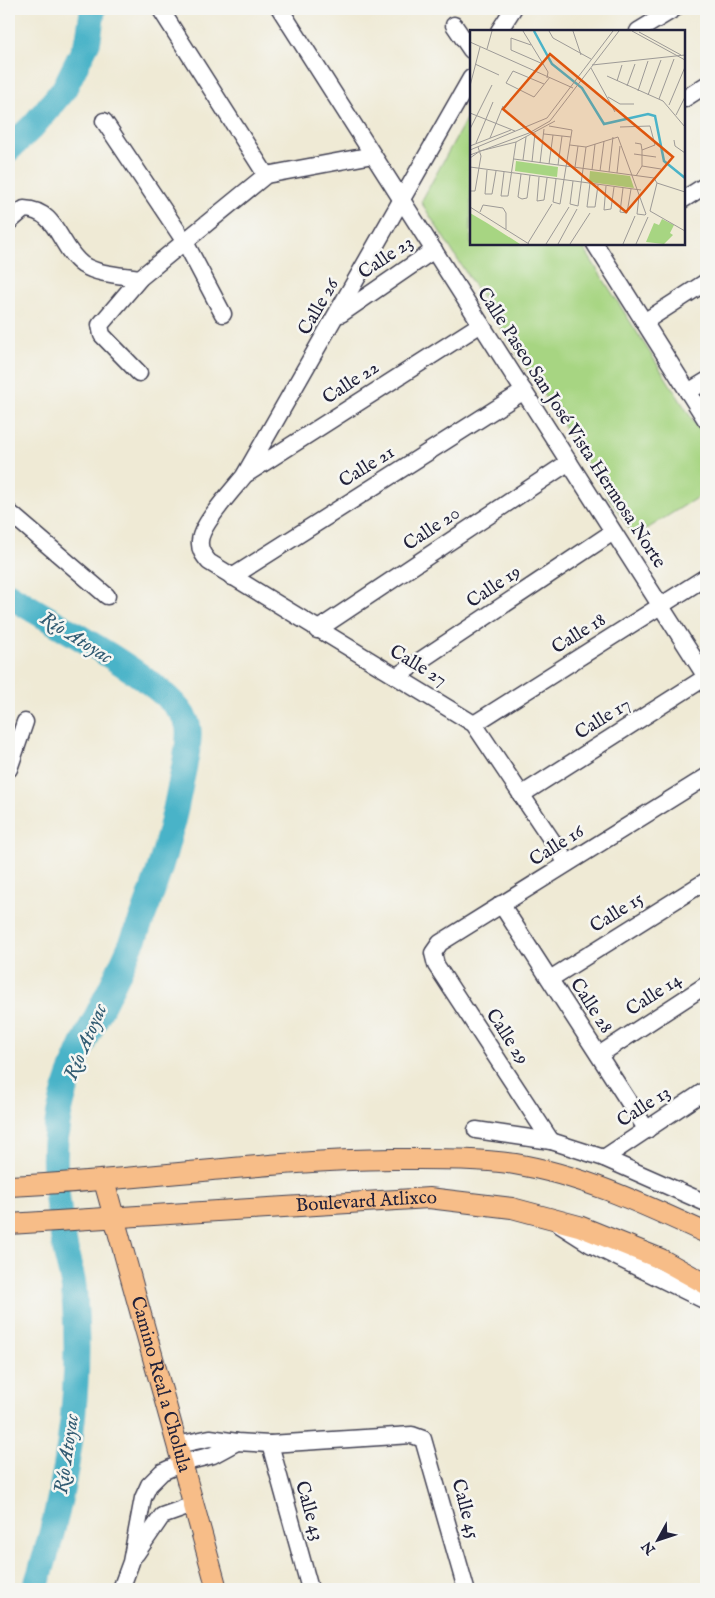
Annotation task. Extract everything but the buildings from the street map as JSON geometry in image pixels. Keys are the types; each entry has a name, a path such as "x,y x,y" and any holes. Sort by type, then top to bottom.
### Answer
{"main road":[{"path":"9,1186 82,1183 339,1160 443,1159 515,1164 584,1182 635,1201 706,1233"},
{"name":"Camino Real a Cholula","path":"104,1181 217,1589"},
{"name":"Boulevard Atlixco","path":"13,1224 429,1198 512,1208 579,1226 661,1259 706,1284"}],"street":[{"name":"Calle Paseo San José Vista Hermosa Norte","path":"280,9 706,677"},
{"path":"500,30 513,9"},
{"path":"640,30 674,9"},
{"path":"161,10 266,175"},
{"path":"454,25 470,49"},
{"name":"Calle 26","path":"202,552 200,541 204,529 244,476 337,316 470,80"},
{"path":"685,98 706,85"},
{"path":"104,121 185,242 223,314"},
{"path":"139,373 102,335 100,325 140,278 266,175 373,155"},
{"path":"685,198 706,184"},
{"path":"9,222 24,209 37,209 47,217 81,263 98,272 140,278"},
{"path":"602,246 644,322 706,420"},
{"name":"Calle 23","path":"337,316 434,250"},
{"path":"644,322 706,282"},
{"name":"Calle 22","path":"244,476 481,324"},
{"path":"688,392 706,381"},
{"name":"Calle 21","path":"232,577 524,391"},
{"name":"Calle 20","path":"317,630 569,462"},
{"path":"9,512 108,596"},
{"name":"Calle 19","path":"396,676 613,532"},
{"name":"Calle 27","path":"202,552 209,562 232,577 474,724 567,863"},
{"name":"Calle 18","path":"474,724 706,577"},
{"name":"Calle 17","path":"521,795 706,677"},
{"path":"9,765 25,722"},
{"name":"Calle 16","path":"433,953 440,943 706,777"},
{"name":"Calle 15","path":"550,979 706,881"},
{"name":"Calle 28","path":"501,904 647,1130"},
{"name":"Calle 29","path":"433,953 436,965 551,1141"},
{"name":"Calle 14","path":"599,1055 706,985"},
{"name":"Calle 13","path":"604,1158 706,1090"},
{"path":"476,1130 551,1141 604,1158 704,1200"},
{"path":"546,1216 590,1244 706,1301"},
{"name":"Calle 45","path":"270,1444 412,1435 423,1440 466,1589"},
{"path":"124,1587 146,1491 158,1475 179,1454 213,1455 237,1442 270,1444"},
{"name":"Calle 43","path":"270,1444 310,1589"},
{"path":"130,1562 158,1520 170,1512 193,1504"}],"green space":[{"path":"470,112 470,245 582,245 706,441 706,492 634,537 421,202"}],"waterway":[{"name":"Río Atoyac","path":"9,149 33,126 64,89 88,41 93,9"},
{"name":"Río Atoyac","path":"9,595 138,674 180,710 188,726 189,733 176,809 158,874 134,938 74,1065 58,1120 55,1174 62,1229 74,1290 76,1366 70,1442 64,1479 56,1516 35,1589"}]}
